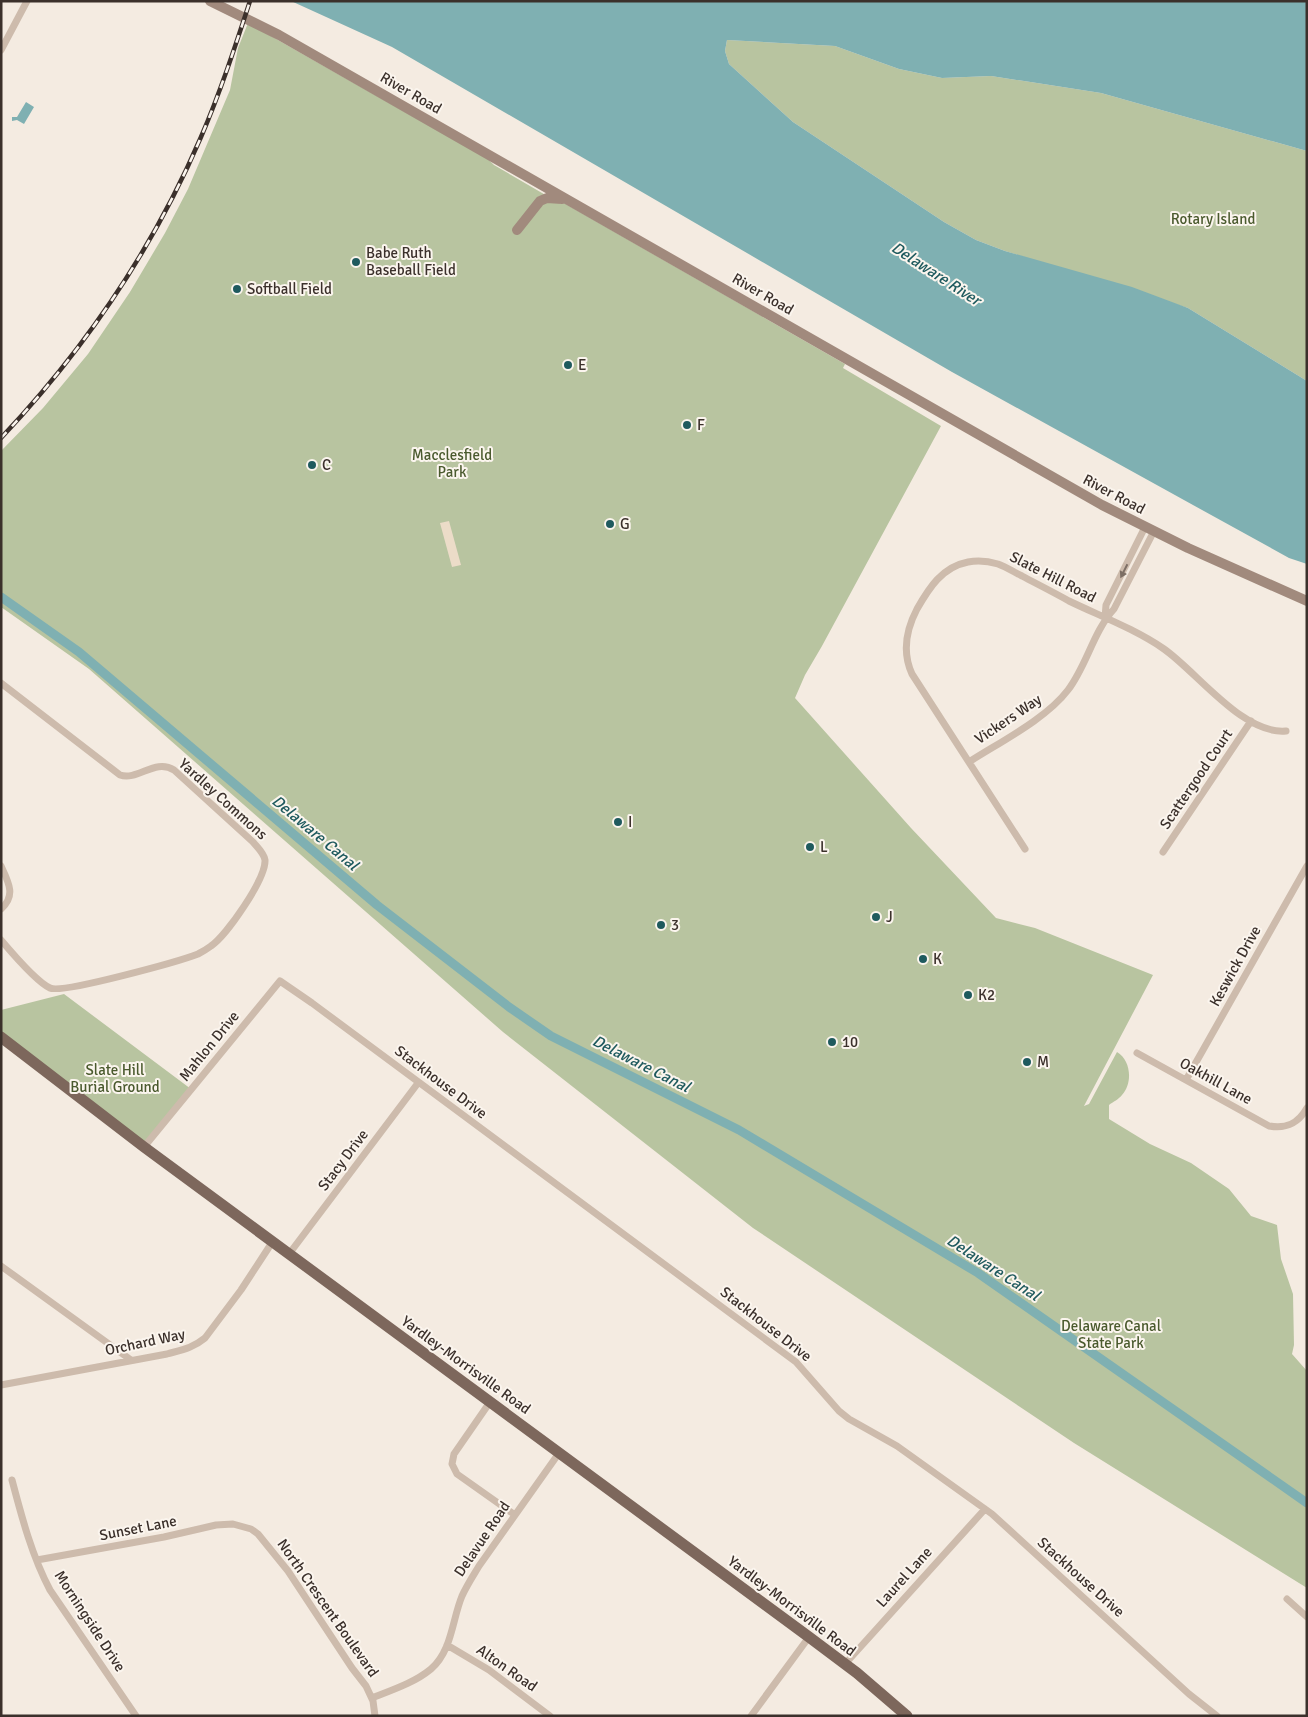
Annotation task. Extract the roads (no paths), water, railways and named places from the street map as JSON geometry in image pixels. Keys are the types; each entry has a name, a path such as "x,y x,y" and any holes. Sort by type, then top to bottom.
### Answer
{"main road":[{"name":"River Road","path":"210,1 279,35 1044,473 1150,529 1307,601"},
{"path":"542,185 517,230 540,201 547,198 566,199"},
{"name":"Yardley-Morrisville Road","path":"3,1039 144,1147 809,1637 845,1664 907,1716"}],"street":[{"path":"1,50 27,1"},
{"name":"Vickers Way","path":"969,762 1034,721 1058,700 1076,678 1105,619 1106,605 1150,529"},
{"name":"Slate Hill Road","path":"1024,849 912,674 906,654 908,628 915,613 935,581 959,564 979,561 1000,565 1146,638 1164,649 1227,704 1251,721 1264,729 1277,732 1286,731"},
{"name":"Yardley Commons","path":"1,683 120,775 130,776 157,767 169,767 174,770 253,842 263,854 265,861 252,892 223,936 198,953 160,966 58,990 52,989 36,977 1,940"},
{"name":"Scattergood Court","path":"1163,852 1251,721"},
{"path":"1,866 10,893 8,902 1,909"},
{"name":"Keswick Drive","path":"1186,1080 1307,866"},
{"name":"Stackhouse Drive","path":"277,985 280,981 312,1003 796,1362 849,1419 897,1446 984,1509 1189,1694 1217,1716"},
{"name":"Mahlon Drive","path":"144,1147 277,985"},
{"name":"Oakhill Lane","path":"1137,1053 1265,1125 1284,1127 1299,1119 1307,1108"},
{"name":"Stacy Drive","path":"289,1254 418,1083"},
{"name":"Orchard Way","path":"1,1385 183,1350 198,1344 205,1338 241,1290 273,1241"},
{"path":"1,1266 131,1360"},
{"path":"490,1402 454,1454 452,1464 457,1474 515,1515"},
{"name":"Delavue Road","path":"372,1698 410,1682 432,1669 440,1660 469,1582 559,1453"},
{"name":"Morningside Drive","path":"12,1480 21,1516 50,1590 136,1716"},
{"name":"Laurel Lane","path":"845,1664 984,1509"},
{"name":"Sunset Lane","path":"37,1560 216,1525 233,1524 244,1526"},
{"name":"North Crescent Boulevard","path":"244,1526 258,1534 288,1571 351,1667 366,1686 372,1698 375,1716"},
{"path":"1287,1599 1307,1617"},
{"path":"751,1716 809,1637"},
{"name":"Alton Road","path":"447,1645 489,1670 550,1716"}],"water":[{"name":"Delaware River","path":"291,1 1307,1 1307,151 1101,93 991,76 942,78 899,69 835,46 727,40 725,51 729,64 793,122 944,222 976,240 1005,251 1132,287 1188,308 1307,381 1307,564 1289,558 952,372 392,47"},
{"path":"26,102 34,107 24,124 17,120 12,121 12,117 17,117"}],"waterway":[{"name":"Delaware Canal","path":"1,597 79,652 377,905 509,1007 551,1036 739,1130 978,1273 1307,1503"}],"railway":[{"path":"1,438 32,404 89,333 139,258 161,219 201,137 227,70 250,1"}],"place":[{"name":"Babe Ruth Baseball Field","path":"356,262"},
{"name":"Softball Field","path":"237,289"},
{"name":"E","path":"568,365"},
{"name":"F","path":"687,425"},
{"name":"C","path":"312,465"},
{"name":"G","path":"610,524"},
{"name":"I","path":"618,822"},
{"name":"L","path":"810,847"},
{"name":"J","path":"876,917"},
{"name":"3","path":"661,925"},
{"name":"K","path":"923,959"},
{"name":"K2","path":"968,995"},
{"name":"10","path":"832,1042"},
{"name":"M","path":"1027,1062"}],"park label":[{"name":"Rotary Island","path":"1213,219"},
{"name":"Macclesfield Park","path":"452,464"},
{"name":"Slate Hill Burial Ground","path":"115,1078"},
{"name":"Delaware Canal State Park","path":"1111,1334"}]}
